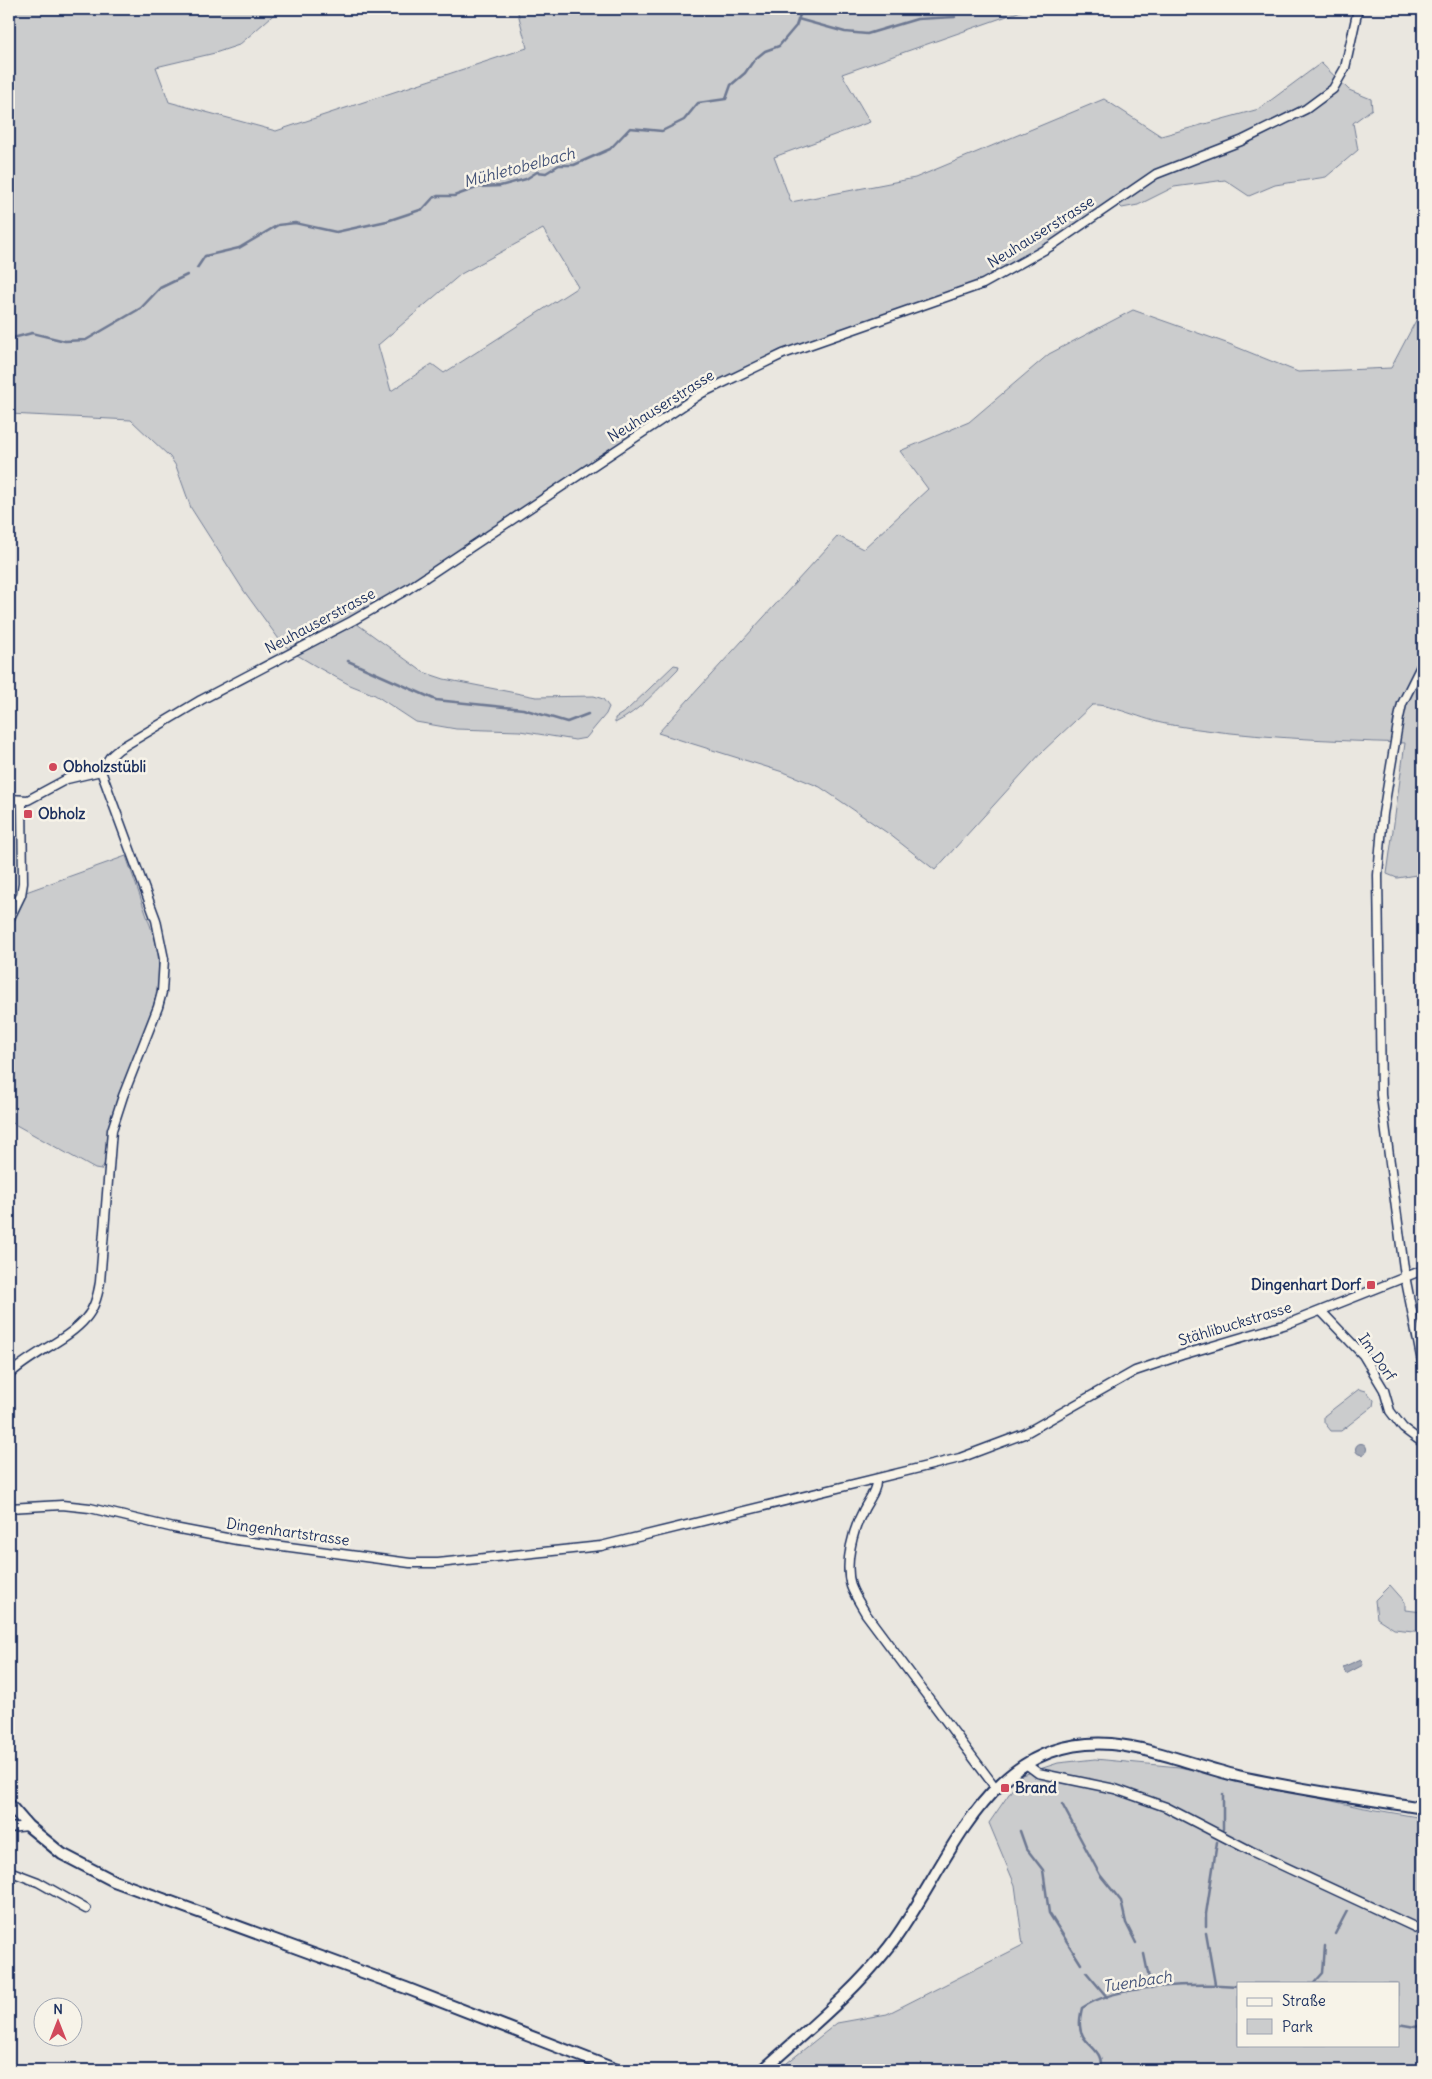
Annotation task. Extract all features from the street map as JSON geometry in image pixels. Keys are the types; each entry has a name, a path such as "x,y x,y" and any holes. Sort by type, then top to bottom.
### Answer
{"street":[{"name":"Neuhauserstrasse","path":"102,771 110,757 119,749 201,700 352,621 408,589 702,393 784,354 983,284 1051,246 1156,174 1241,141 1306,109 1333,89 1345,68 1358,9"},
{"path":"1423,662 1402,704 1399,718 1384,814 1378,875 1381,1095 1405,1276 1423,1367"},
{"path":"9,799 28,800 67,779 102,771 156,920 164,958 162,992 153,1025 123,1096 112,1130 100,1282 96,1302 87,1318 9,1375"},
{"path":"9,920 21,895 23,883 22,801"},
{"name":"Stählibuckstrasse","path":"876,1480 986,1450 1024,1434 1135,1371 1168,1359 1287,1324 1423,1270"},
{"name":"Im Dorf","path":"1321,1310 1363,1355 1384,1390 1390,1411 1403,1428 1423,1443"},
{"path":"876,1480 876,1486 854,1534 851,1552 851,1585 866,1614 995,1787"},
{"name":"Dingenhartstrasse","path":"9,1508 62,1505 90,1508 174,1528 237,1540 410,1563 438,1563 567,1551 638,1538 876,1480"},
{"path":"763,2070 850,1990 888,1949 966,1826 995,1787 1026,1764 1067,1747 1111,1744 1267,1782 1423,1808"},
{"path":"1026,1764 1038,1773 1115,1789 1157,1804 1251,1851 1423,1931"},
{"path":"9,1804 28,1826 62,1854 83,1867 155,1897 397,1985 616,2070"},
{"path":"9,1828 28,1826"},
{"path":"9,1871 38,1882 86,1909"}],"green space":[{"path":"9,9 280,9 239,45 215,53 156,67 169,102 276,131 527,48 517,9 1027,9 842,74 870,122 774,157 791,202 915,178 1104,99 1161,136 1259,109 1321,63 1349,90 1371,99 1372,109 1353,123 1358,150 1326,177 1275,185 1249,196 1225,180 1174,187 1138,205 1122,208 1116,202 983,284 783,354 702,393 353,621 423,672 444,679 536,697 594,696 603,699 609,707 606,714 586,738 575,740 520,731 456,729 416,722 375,695 350,685 319,668 292,652 281,642 244,591 191,508 176,466 170,457 131,420 9,414","holes":["543,229 578,287 444,373 432,364 391,391 378,345 461,274"]},
{"path":"1423,307 1423,874 1397,878 1387,874 1405,743 1285,738 1196,729 1166,724 1117,709 1092,705 1042,752 935,870 889,834 820,787 786,773 658,733 838,536 863,549 928,489 900,451 969,422 1049,354 1133,310 1229,344 1298,372 1391,368"},
{"path":"674,665 679,666 678,669 641,706 615,723 615,718 626,711"},
{"path":"126,856 158,948 159,979 151,1018 124,1081 108,1132 105,1163 101,1170 95,1169 9,1121 9,929 26,892"},
{"path":"1359,1389 1366,1391 1374,1400 1373,1406 1341,1431 1331,1431 1324,1422 1324,1416"},
{"path":"1390,1585 1405,1602 1405,1610 1423,1612 1423,1632 1394,1629 1377,1618 1375,1600"},
{"path":"1095,1759 1179,1767 1359,1807 1423,1818 1423,2070 790,2070 787,2063 837,2023 887,2014 1023,1945 1015,1885 989,1823 1022,1775 1058,1763"}],"shaded area":[{"path":"1361,1443 1367,1449 1361,1455 1355,1449"},
{"path":"1361,1659 1363,1665 1346,1674 1343,1667"}],"waterway":[{"name":"Mühletobelbach","path":"197,268 205,256 239,248 278,225 295,223 336,232 387,221 423,209 433,198 438,196 454,196 479,187 500,186 526,179 537,172 546,173 559,165 574,165 610,149 630,128 662,131 684,120 698,103 726,99 731,85 745,73 754,60 765,51 779,46 796,26 802,9"},
{"path":"798,19 845,32 867,34 917,19 955,17"},
{"name":"Mühletobelbach","path":"9,339 32,333 65,341 86,340 141,308 160,288 187,275"},
{"path":"348,661 436,700 523,709 567,722 588,714"},
{"path":"1223,1794 1223,1829"},
{"path":"1062,1804 1100,1875 1121,1901 1126,1923 1136,1943"},
{"path":"1020,1831 1026,1848 1043,1870 1049,1913 1081,1964"},
{"path":"1206,1926 1206,1914 1217,1842"},
{"path":"1335,1934 1347,1911"},
{"path":"1206,1933 1215,1984"},
{"path":"1315,1982 1323,1973 1325,1946"},
{"path":"1144,1954 1151,1988"},
{"path":"1086,1972 1107,1997"},
{"name":"Tuenbach","path":"1099,2070 1101,2064 1099,2055 1083,2036 1080,2029 1082,2008 1097,2000 1135,1990 1180,1985 1237,1986"},
{"name":"Tuenbach","path":"1400,2024 1415,2027 1423,2025"}],"place":[{"name":"Obholzstübli","path":"53,767"},
{"name":"Obholz","path":"28,814"},
{"name":"Dingenhart Dorf","path":"1371,1285"},
{"name":"Brand","path":"1005,1788"}]}
